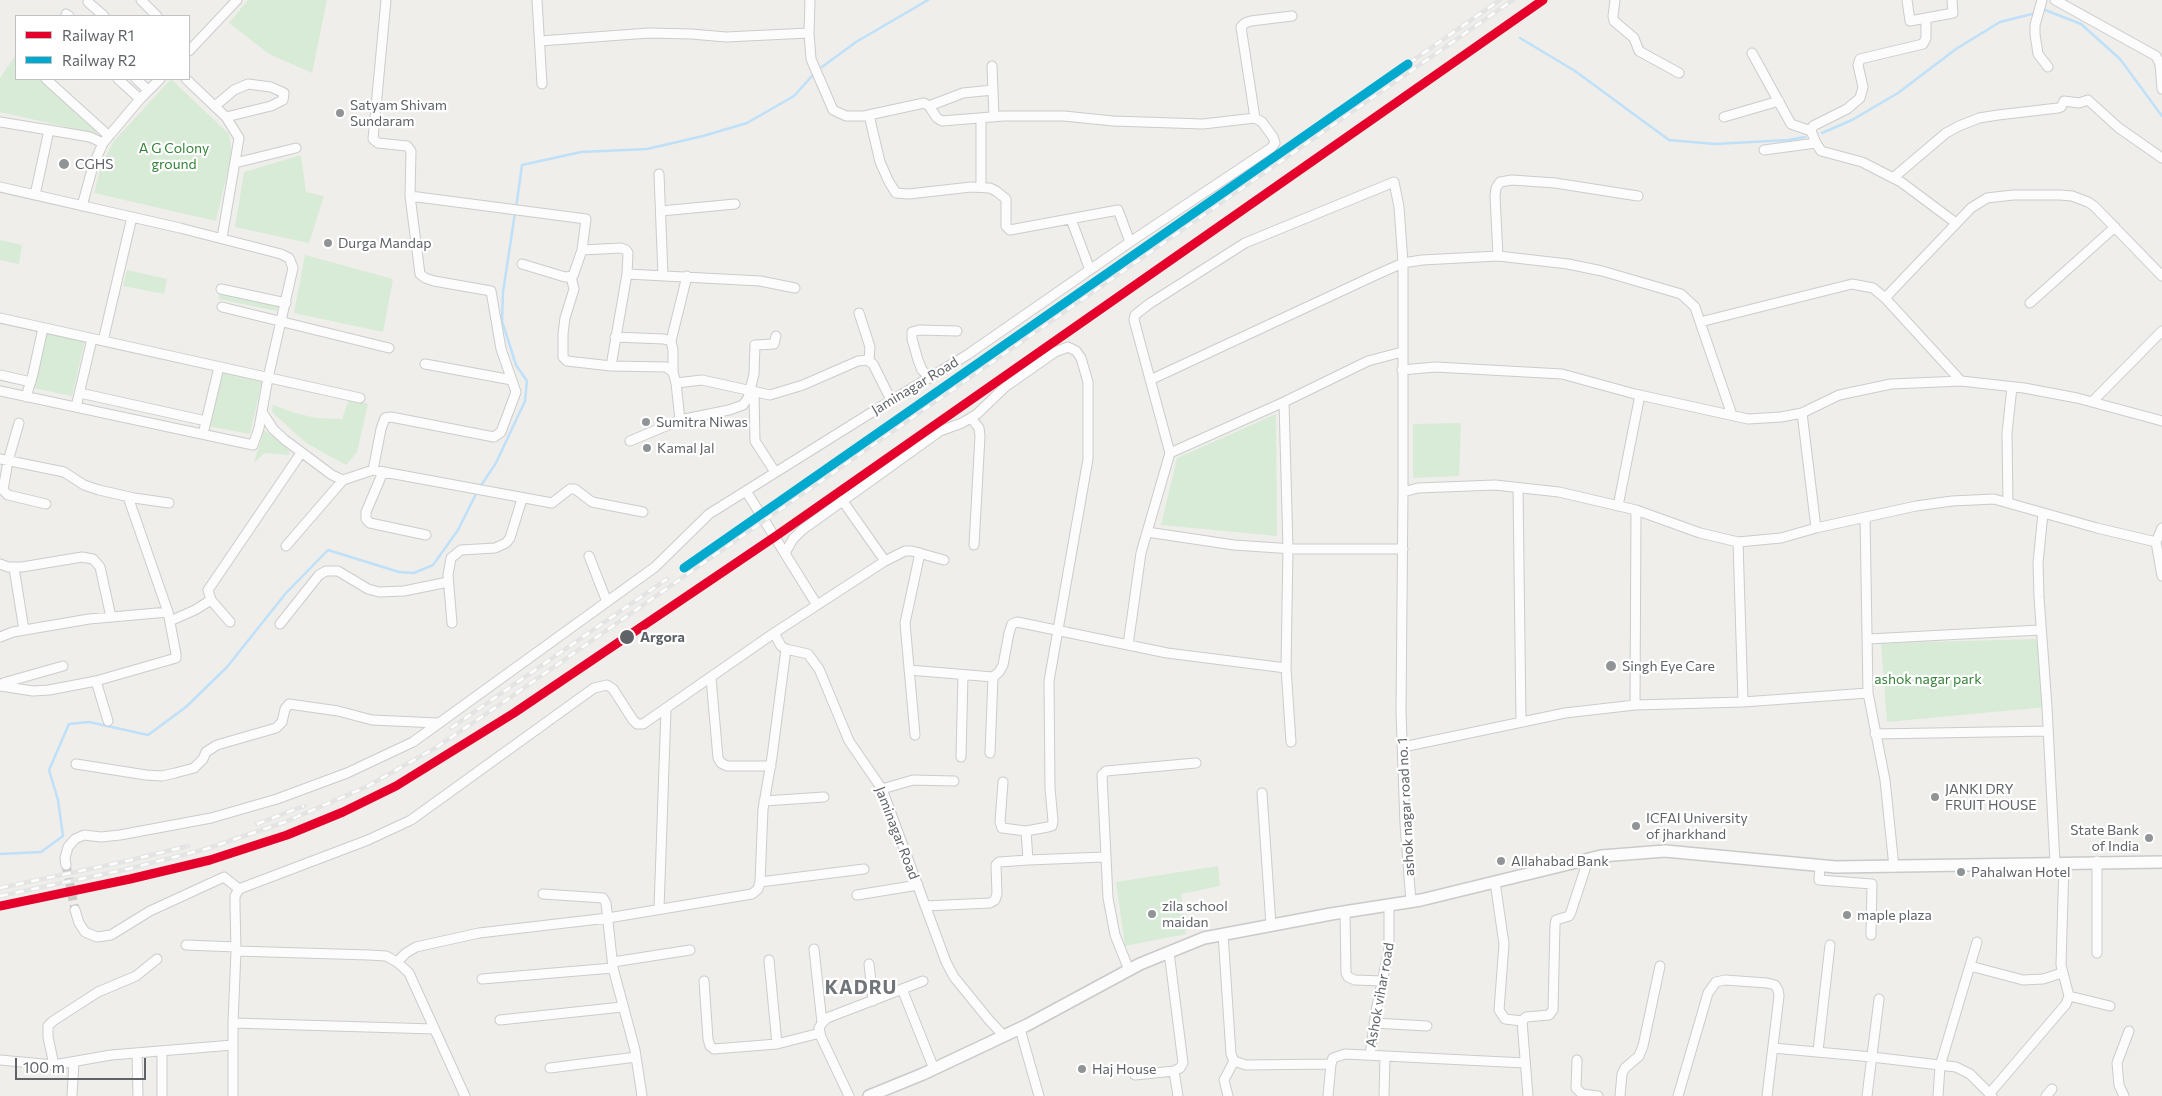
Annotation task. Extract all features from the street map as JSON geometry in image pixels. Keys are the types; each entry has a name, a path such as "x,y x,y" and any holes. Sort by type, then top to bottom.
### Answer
{"street":[{"path":"141,0 156,15"},
{"path":"190,48 237,0"},
{"path":"386,0 373,139 378,143 410,148 410,196 420,274 434,281 491,291 501,349 515,388 515,397 501,432 496,437 487,437 387,417 380,429 378,471 366,512 366,519 370,523 426,535"},
{"path":"537,0 542,84"},
{"path":"810,0 809,33 813,66 836,113 852,116 869,115 920,104 929,106 963,93 993,90"},
{"path":"1615,0 1614,21 1634,38 1639,51 1679,73"},
{"path":"1907,0 1910,21 1953,13 1952,0"},
{"path":"2055,0 2156,56 2160,64 2162,89"},
{"path":"88,2 103,15"},
{"path":"2042,2 2036,25 2038,54 2048,67"},
{"path":"929,106 939,120 1076,116 1113,121 1203,124 1255,118 1241,27 1251,21 1292,16"},
{"path":"1811,131 1813,126 1848,109 1860,98 1863,87 1858,65 1860,59 1923,44 1926,40 1926,18"},
{"path":"540,41 649,33 726,37 809,33"},
{"path":"1752,53 1791,124 1811,131 1821,151 1862,162 1893,178 1919,194 1956,223"},
{"path":"992,66 994,117"},
{"path":"47,80 106,140"},
{"path":"119,80 140,99"},
{"path":"137,80 148,90"},
{"path":"82,206 93,166 106,140 140,99 159,80"},
{"path":"187,80 226,117 239,138 222,238"},
{"path":"215,106 234,90 248,84 271,87 284,93 283,100 271,106 226,117"},
{"path":"1893,178 1946,133 1959,126 1979,118 2058,108 2064,101 2079,103 2086,100 2090,102 2119,128 2162,158"},
{"path":"1724,117 1779,101"},
{"path":"869,115 880,162 888,182 896,193 904,194 981,187 996,191 1006,199 1006,226 1010,230 1118,210 1130,242"},
{"path":"981,118 981,187"},
{"name":"Jaminagar Road","path":"66,865 65,858 68,847 75,839 84,835 120,835 211,818 277,799 347,773 413,742 438,722 655,567 704,518 1008,328 1130,242 1272,148 1275,143 1273,137 1262,122 1255,118"},
{"path":"0,122 106,140"},
{"path":"36,195 49,130"},
{"path":"1764,150 1816,143"},
{"path":"235,163 296,148"},
{"path":"659,174 663,276"},
{"path":"1498,256 1495,196 1496,188 1500,182 1512,180 1555,183 1638,196"},
{"name":"ashok nagar road no. 1","path":"1150,380 1134,320 1135,315 1149,304 1245,243 1394,182 1399,207 1403,263 1401,712 1405,824 1411,902"},
{"path":"0,188 222,238 281,254 290,258 293,268 262,412 253,445 0,391"},
{"path":"1885,298 1971,208 1988,198 2013,195 2072,196 2088,202 2162,276"},
{"path":"410,196 586,219 582,250 575,273 571,277 565,277 522,264"},
{"path":"661,211 735,204"},
{"path":"103,341 132,217"},
{"path":"1071,218 1090,270"},
{"path":"2030,303 2115,227"},
{"path":"582,250 624,248 628,253 611,366"},
{"path":"1128,645 1141,553 1170,453 1150,380 1403,263 1448,257 1498,256 1577,266 1632,279 1681,294 1695,307 1732,415"},
{"path":"626,274 760,281 795,288"},
{"path":"670,341 687,276"},
{"path":"571,277 574,289 563,334 564,359 570,362 611,366 666,367 673,372"},
{"path":"1700,322 1852,284 1873,288 1885,298 1961,381"},
{"path":"221,288 286,303"},
{"path":"222,307 389,348"},
{"path":"859,313 870,347 868,360"},
{"path":"0,318 360,398"},
{"path":"26,397 43,328"},
{"path":"930,378 924,374 920,365 912,339 912,332 919,330 957,331"},
{"path":"2092,402 2162,331"},
{"path":"775,472 755,441 752,391 755,345 774,344 776,336"},
{"path":"615,337 664,339 670,341 673,346 673,372 680,420"},
{"path":"76,407 92,339"},
{"path":"785,552 793,539 802,530 940,431 970,418 982,410 1005,386 1062,348 1071,348 1076,351 1081,358 1088,382 1088,459 1049,681 1052,826 1026,830 1002,828 1000,822 1003,782"},
{"path":"1170,453 1284,402 1368,361 1402,352"},
{"path":"676,383 702,380 770,395 779,394 824,377 858,361 868,360 873,364 891,400"},
{"path":"425,364 512,380"},
{"path":"203,434 219,366"},
{"path":"1402,370 1435,367 1500,369 1562,374 1640,395 1748,419 1782,417 1802,413 1839,395 1891,384 1961,381 2012,387 2092,402 2162,421"},
{"path":"0,375 31,382"},
{"path":"2008,503 2007,433 2012,387"},
{"path":"630,441 680,420 738,408 746,402 752,391"},
{"path":"80,393 206,420"},
{"path":"1618,506 1640,395"},
{"path":"1284,402 1288,548 1286,668 1292,742"},
{"path":"262,412 273,429 301,453 343,480"},
{"path":"1802,413 1816,528"},
{"path":"970,418 979,428 980,436 974,545"},
{"path":"19,423 4,460 2,486 5,494 46,504"},
{"path":"230,622 211,600 208,590 301,453"},
{"path":"4,460 64,472 93,488 128,497 169,503"},
{"path":"286,546 343,480 378,471 552,503 570,489 575,488 592,502 643,512"},
{"path":"1403,492 1418,488 1496,485 1559,492 1636,510 1700,533 1738,542 1781,538 1865,517 1952,501 1994,499 2156,542"},
{"path":"1518,488 1521,721"},
{"path":"746,491 785,552 816,606"},
{"path":"0,685 40,691 96,680 176,658 169,617 128,497"},
{"path":"452,623 448,582 448,566 451,558 457,552 466,549 495,548 506,543 510,538 522,499"},
{"path":"842,500 885,561"},
{"path":"1635,704 1636,510"},
{"path":"1773,1048 1872,1057 1964,1070 1991,1095 2066,1004 2069,996 2062,973 2060,863 2040,630 2038,563 2043,512"},
{"path":"1865,517 1868,693 1885,780 1894,867"},
{"path":"2162,528 2156,542 2162,576"},
{"path":"1147,532 1234,545 1288,548 1403,549"},
{"path":"1738,542 1743,702"},
{"path":"233,1096 236,949 235,896 239,889 248,883 368,840 411,820 594,688 607,685 613,689 637,724 643,724 666,710 774,633 885,561 905,551 944,560"},
{"path":"915,735 905,623 920,553"},
{"path":"589,556 607,602"},
{"path":"24,630 5,567 82,557 93,559 100,568 111,618"},
{"path":"280,624 319,575 326,571 338,571 368,588 380,592 404,591 448,582"},
{"path":"0,637 24,630 111,618 169,617 195,610 211,600"},
{"path":"990,753 993,677 1003,665 1012,624 1017,622 1168,653 1286,668"},
{"path":"1868,639 2040,630"},
{"path":"397,962 406,953 429,943 503,930 608,918 752,894 758,889 760,882 764,802 771,766 786,649 776,641 774,633"},
{"name":"Jaminagar Road","path":"786,649 808,654 814,660 848,741 882,789 938,945 954,977 1004,1036"},
{"path":"0,685 63,666"},
{"path":"909,670 993,677"},
{"path":"961,757 963,675"},
{"path":"710,678 720,763 728,766 771,766"},
{"path":"96,680 108,721"},
{"path":"1402,747 1521,721 1635,704 1743,702 1868,693"},
{"path":"76,764 146,775 162,776 185,771 194,768 203,759 206,752 217,745 276,728 282,722 285,709 290,704 338,711 372,720 438,722"},
{"path":"659,909 666,710"},
{"path":"1875,734 2048,731"},
{"path":"1129,970 1115,935 1110,916 1105,857 1102,775 1106,771 1196,763"},
{"path":"882,789 912,780 954,781"},
{"path":"1262,793 1271,925"},
{"path":"764,802 824,797"},
{"path":"1026,830 1028,860"},
{"path":"869,1096 934,1069 1020,1029 1129,970 1204,938 1411,902 1588,860 1617,855 1665,852 1820,866 1894,867 2096,861 2162,862"},
{"path":"925,906 990,903 995,900 997,894 996,865 999,862 1105,857"},
{"path":"1522,1021 1526,1017 1549,1015 1553,1010 1555,924 1559,918 1569,916 1588,860"},
{"path":"2096,861 2097,953"},
{"path":"1820,866 1819,880 1872,884 1871,935"},
{"path":"760,882 864,869"},
{"path":"75,910 79,923 85,932 97,937 111,934 158,908 224,878 239,889"},
{"path":"1495,882 1504,944 1499,1010 1505,1018 1522,1021"},
{"path":"857,896 918,885"},
{"path":"543,894 603,898 606,903 613,965 636,1057 642,1096"},
{"name":"Ashok vihar road","path":"1370,1055 1374,1023 1389,949 1389,905"},
{"path":"1345,912 1346,972 1348,977 1355,980 1383,981"},
{"path":"1223,934 1231,1054 1234,1061"},
{"path":"1938,1096 1940,1066 1977,942"},
{"path":"186,944 236,949 386,956 397,962 409,973 465,1096"},
{"path":"1818,1051 1830,945"},
{"path":"814,949 822,1023"},
{"path":"482,979 613,965 690,950"},
{"path":"1135,1076 1174,1071 1180,1068 1183,1058 1169,952"},
{"path":"54,1064 47,1030 53,1020 98,992 136,976 157,959"},
{"path":"769,960 777,1044"},
{"path":"869,964 873,1000"},
{"path":"1620,1096 1622,1074 1639,1056 1643,1046 1660,966"},
{"path":"1970,966 2023,980 2044,979 2062,973"},
{"path":"1678,1096 1708,993 1716,982 1725,980 1775,985 1779,996 1767,1096"},
{"path":"704,981 708,1039 710,1046 714,1049 722,1050 777,1044 820,1033"},
{"path":"849,1096 820,1033 819,1028 822,1023 827,1018 923,981"},
{"path":"902,989 934,1069"},
{"path":"2069,996 2110,1006"},
{"path":"1868,1096 1879,999"},
{"path":"500,1020 622,1006"},
{"path":"1522,1021 1528,1096"},
{"path":"233,1023 434,1029"},
{"path":"1374,1023 1427,1026"},
{"path":"1020,1029 1039,1096"},
{"path":"2124,1096 2119,1085 2117,1063 2129,1031"},
{"path":"0,1060 54,1064 111,1055 233,1045"},
{"path":"162,1051 162,1096"},
{"path":"137,1053 138,1096"},
{"path":"1328,1096 1331,1064 1333,1058 1337,1055 1525,1063"},
{"path":"1384,1096 1386,1056"},
{"path":"550,1068 636,1057"},
{"path":"1578,1060 1576,1088 1582,1094 1598,1096"},
{"path":"1234,1061 1246,1064 1331,1064"},
{"path":"1228,1096 1224,1080 1234,1061"},
{"path":"72,1096 74,1062"},
{"path":"1174,1071 1178,1096"}],"green space":[{"path":"248,0 327,0 312,73 269,54 229,23"},
{"path":"15,56 15,80 41,80 98,129 98,134 0,112 0,78"},
{"name":"A G Colony ground","path":"172,80 229,134 232,153 216,221 94,193 101,166 113,142"},
{"path":"301,155 306,192 324,196 309,243 235,227 244,172"},
{"path":"0,240 22,245 19,264 0,260"},
{"path":"305,255 393,279 383,332 294,313"},
{"path":"127,270 167,279 164,294 123,286"},
{"path":"220,293 278,306 277,311 218,299"},
{"path":"47,331 85,340 72,396 33,388"},
{"path":"220,369 263,377 250,434 208,426"},
{"path":"349,399 368,404 357,452 346,465 306,443 272,412 273,405 316,418 342,419"},
{"path":"1276,414 1277,536 1161,525 1177,458"},
{"path":"1461,423 1459,476 1413,478 1413,424"},
{"path":"264,430 281,442 289,451 289,455 264,453 254,463"},
{"name":"ashok nagar park","path":"2040,639 2047,707 1887,722 1881,643"},
{"name":"zila school maidan","path":"1218,866 1220,886 1181,894 1186,934 1125,946 1116,882"}],"waterway":[{"path":"822,67 856,42 928,0"},
{"path":"2041,11 2045,10 2081,24 2120,59 2162,116"},
{"path":"1822,133 1852,120 1898,93 1956,49 2000,22 2036,13"},
{"path":"1520,38 1575,71 1669,140 1715,144 1788,140 1805,137"},
{"path":"516,208 522,165 581,152 647,149 703,136 747,123 794,96 812,76"},
{"path":"480,487 496,463 525,401 527,381 516,365 502,321 503,292 515,213"},
{"path":"0,854 41,852 63,836 58,800 49,770 69,724 89,722 148,735 186,707 227,667 286,593 328,550 399,572 414,573 433,565 458,530 477,492"}],"tunnel":[{"path":"66,865 75,910"}],"railway":[{"path":"1330,118 1500,0"},
{"path":"0,896 128,869 206,849 285,822 366,787 437,747 1513,0"},
{"path":"451,728 667,579"},
{"path":"257,824 304,806"},
{"path":"0,888 188,846"}],"rail line":[{"name":"R1","path":"0,906 210,860 287,835 343,812 396,786 514,713 776,536 1543,0"},
{"name":"R2","path":"684,568 1408,64"}],"place":[{"name":"Satyam Shivam Sundaram","path":"340,113"},
{"name":"CGHS","path":"64,164"},
{"name":"Durga Mandap","path":"328,243"},
{"name":"Sumitra Niwas","path":"646,422"},
{"name":"Kamal Jal","path":"647,448"},
{"name":"Argora","path":"627,637"},
{"name":"Singh Eye Care","path":"1611,666"},
{"name":"JANKI DRY FRUIT HOUSE","path":"1935,797"},
{"name":"ICFAI University of jharkhand","path":"1636,826"},
{"name":"State Bank of India","path":"2149,838"},
{"name":"Allahabad Bank","path":"1501,861"},
{"name":"Pahalwan Hotel","path":"1961,872"},
{"name":"zila school maidan","path":"1152,914"},
{"name":"maple plaza","path":"1847,915"},
{"name":"Haj House","path":"1082,1069"}],"district":[{"name":"KADRU","path":"861,988"}]}
